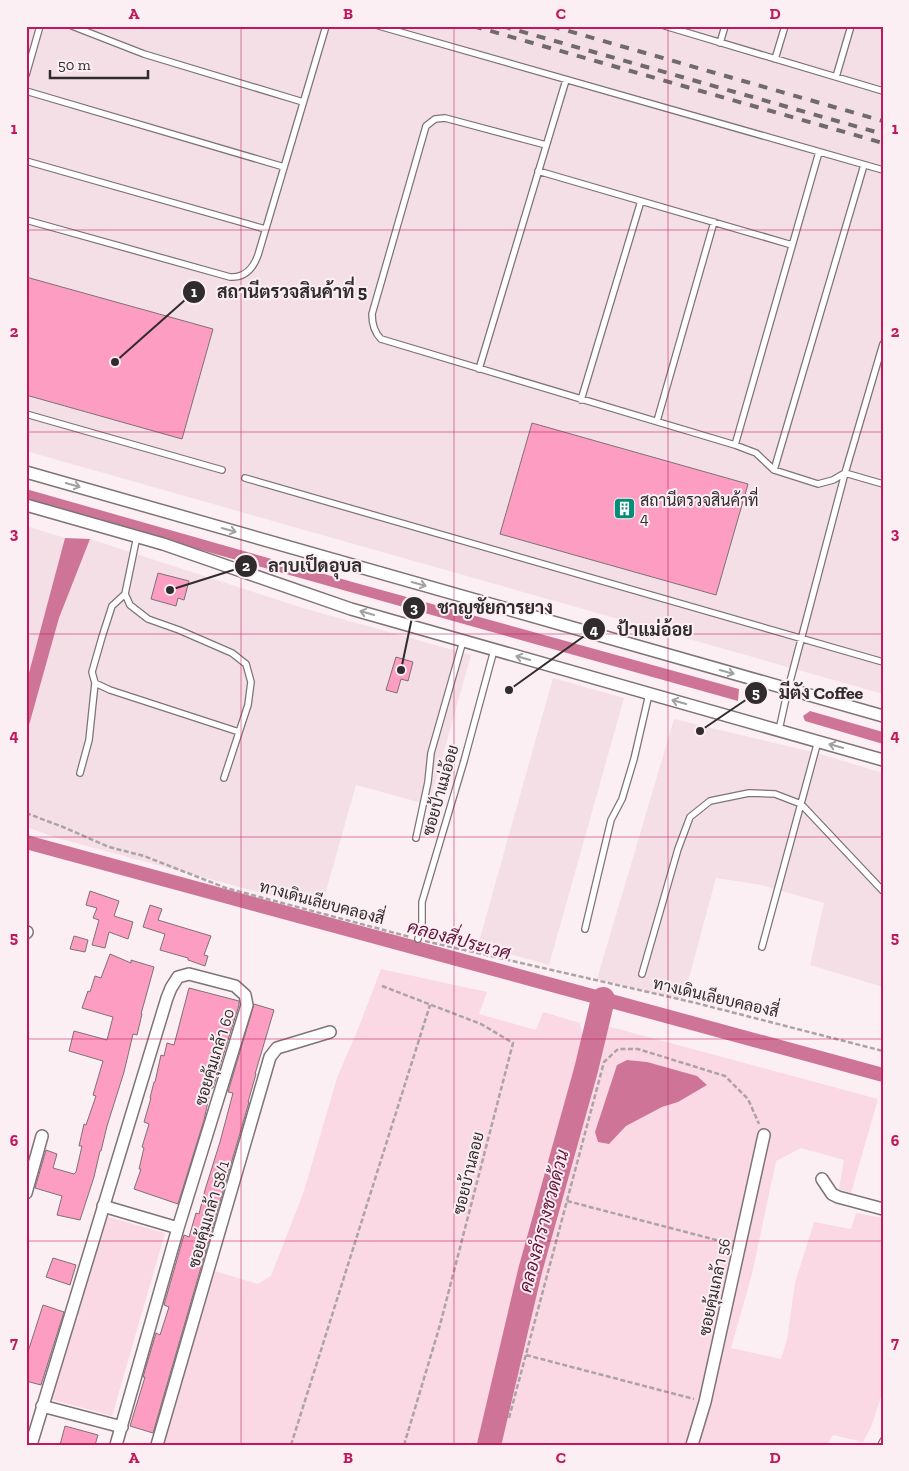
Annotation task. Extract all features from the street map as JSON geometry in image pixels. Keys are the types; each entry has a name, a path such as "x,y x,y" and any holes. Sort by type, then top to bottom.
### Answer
{"street":[{"path":"26,472 883,716"},
{"path":"26,506 137,536 351,609 883,760"},
{"name":"ซอยคุ้มเกล้า 60","path":"31,1445 171,988 178,977 189,974 235,986 245,995 247,1005 178,1228 116,1445"},
{"name":"ซอยคุ้มเกล้า 58/1","path":"157,1445 270,1057 277,1048 330,1032"},
{"name":"ซอยคุ้มเกล้า 56","path":"692,1445 705,1402 764,1135"},
{"path":"27,1188 42,1136"},
{"path":"822,1179 832,1194 838,1197 883,1209"},
{"path":"103,1206 178,1228"},
{"path":"42,1406 122,1427"}],"lane":[{"path":"26,75 40,26"},
{"path":"72,26 144,54 303,102"},
{"path":"26,220 234,277 248,272 254,264 326,26"},
{"path":"379,26 883,170"},
{"path":"665,26 883,91"},
{"path":"720,43 725,26"},
{"path":"775,59 785,26"},
{"path":"836,77 851,26"},
{"path":"479,369 566,80"},
{"path":"26,91 284,166"},
{"path":"546,146 445,118 434,119 426,126 372,314 372,324 381,340 735,445 756,453 774,470 818,484 833,480 845,473 883,484"},
{"path":"735,445 819,152"},
{"path":"26,161 265,229"},
{"path":"774,470 864,165"},
{"path":"538,170 792,245"},
{"path":"582,400 641,201"},
{"path":"657,421 714,222"},
{"path":"779,730 845,473 883,344"},
{"path":"26,414 222,470"},
{"path":"246,478 883,662"},
{"path":"80,773 89,740 95,683 92,672 112,606 124,594 137,536"},
{"path":"124,594 130,605 148,619 180,630 232,653 246,664 251,682 248,705 224,778"},
{"path":"416,838 428,782 431,753 463,641"},
{"name":"ซอยป้าแม่อ้อย","path":"418,939 422,923 422,902 464,761 494,650"},
{"path":"95,683 110,690 239,732"},
{"path":"585,929 611,820 622,800 650,694"},
{"path":"762,947 818,741"},
{"path":"642,974 678,849 690,817 710,801 748,793 774,794 801,804 883,891"},
{"path":"881,1445 883,1440"}],"path":[{"name":"ทางเดินเลียบคลองสี่","path":"26,813 109,847 144,856 226,888 418,939 696,1003 883,1052"},
{"name":"ซอยบ้านลอย","path":"382,986 481,1024 513,1043 440,1325 404,1445"},
{"path":"291,1445 430,1005"},
{"path":"509,1418 604,1062 618,1049 638,1049 725,1076 748,1099 764,1135"},
{"path":"567,1201 740,1246"},
{"path":"526,1355 705,1402"}],"shaded area":[{"path":"26,26 883,26 883,694 26,451"},
{"path":"26,489 739,689 738,701 26,501"},
{"path":"26,526 65,538 26,684"},
{"path":"65,538 90,539 59,618 26,736 26,684"},
{"path":"90,539 303,608 471,655 429,805 356,785 321,909 57,838 26,827 26,736 59,618"},
{"path":"553,678 624,698 549,965 478,945"},
{"path":"810,711 883,732 883,744 805,721 803,716"},
{"path":"674,719 817,753 883,773 883,987 810,965 824,903 761,885 716,878 683,1000 597,979"},
{"path":"381,969 487,992 479,1014 536,1030 543,1012 580,1023 584,1045 477,1445 164,1445 215,1271 258,1284 271,1276 304,1191 337,1078"},
{"path":"607,1026 878,1099 851,1193 839,1189 844,1160 801,1148 776,1161 752,1274 731,1348 781,1359 787,1340 795,1283 814,1222 851,1229 856,1213 883,1218 883,1391 871,1427 863,1442 833,1435 827,1445 495,1445 599,1038","holes":["627,1060 647,1062 678,1102 662,1107 626,1126 617,1065"]},
{"path":"627,1060 647,1062 697,1076 707,1085 678,1102 662,1107 626,1126 609,1144 598,1142 595,1132 617,1065"},
{"path":"108,1217 165,1233 112,1416 50,1399 74,1319 82,1316 75,1317"}],"building":[{"path":"26,277 213,329 182,439 26,395"},
{"name":"สถานีตรวจสินค้าที่ 4","path":"532,423 748,484 716,595 500,534"},
{"path":"158,573 189,581 184,600 178,598 176,606 151,599"},
{"path":"396,657 413,662 408,681 401,679 397,693 386,690"},
{"path":"90,891 119,901 114,916 133,922 128,939 109,932 105,948 92,945 99,920 93,918 97,908 86,905"},
{"path":"150,905 162,909 158,920 211,936 204,955 208,956 205,966 188,960 188,958 160,950 165,934 143,927"},
{"path":"74,936 88,940 85,952 70,949"},
{"path":"110,954 131,963 131,960 154,967 137,1035 133,1034 124,1072 80,1220 57,1215 62,1196 35,1188 46,1150 57,1154 53,1168 74,1174 76,1172 82,1146 79,1146 84,1124 86,1125 96,1096 93,1095 103,1061 69,1051 74,1031 107,1040 113,1017 82,1008 95,976 101,978"},
{"path":"189,988 239,1001 239,1005 213,1088 211,1088 204,1120 178,1204 134,1189 141,1169 139,1169 144,1148 142,1147 149,1124 144,1122 161,1055 164,1056 167,1043 174,1045"},
{"path":"254,1004 274,1010 153,1433 130,1426 156,1333 160,1335 169,1307 164,1305 184,1235 189,1237 196,1213 199,1214 233,1093 228,1092"},
{"path":"53,1258 76,1265 70,1285 46,1277"},
{"path":"43,1305 64,1312 41,1385 26,1381 26,1358"},
{"path":"65,1426 98,1435 95,1445 60,1445"}],"waterway":[{"name":"คลองสี่ประเวศ","path":"26,842 883,1075"},
{"name":"คลองลำรางชวดด้วน","path":"489,1445 530,1271 586,1070 603,999"}],"railway":[{"path":"473,26 883,143"},
{"path":"502,26 883,134"},
{"path":"551,26 883,121"}],"place":[{"name":"สถานีตรวจสินค้าที่ 5","path":"115,362"},
{"name":"สถานีตรวจสินค้าที่ 4","path":"624,509"},
{"name":"ลาบเป็ดอุบล","path":"170,590"},
{"name":"ชาญชัยการยาง","path":"401,670"},
{"name":"ป้าแม่อ้อย","path":"509,690"},
{"name":"มีตัง Coffee","path":"700,731"}]}
